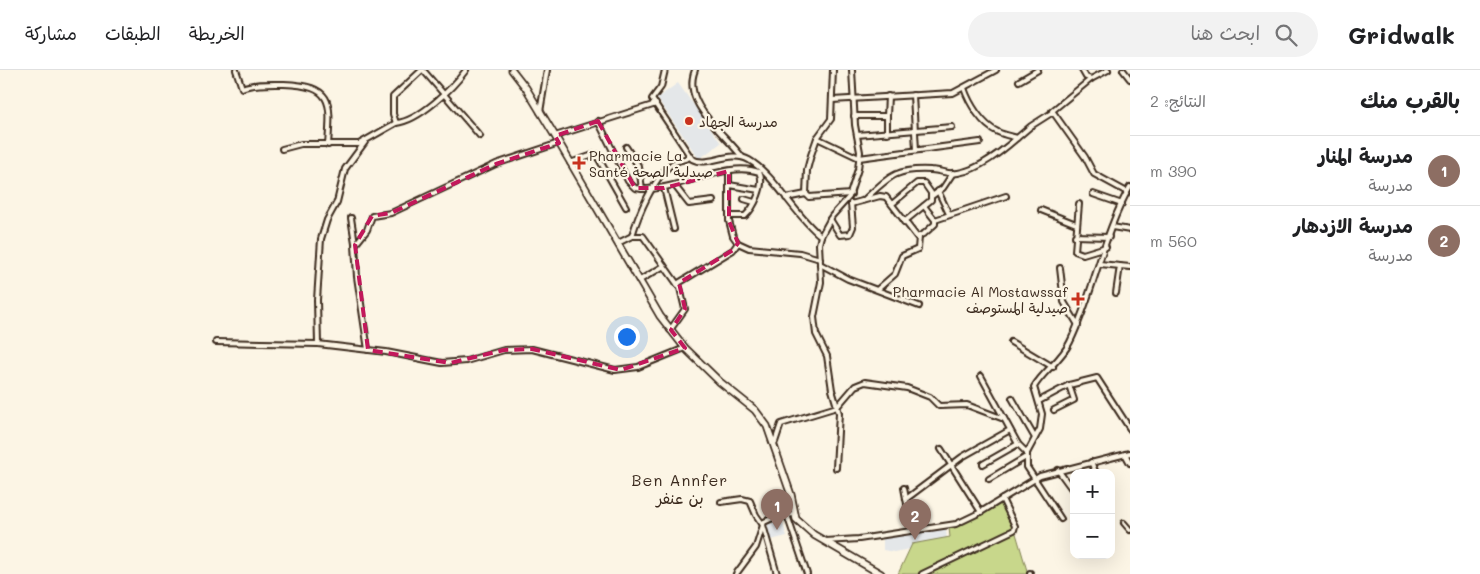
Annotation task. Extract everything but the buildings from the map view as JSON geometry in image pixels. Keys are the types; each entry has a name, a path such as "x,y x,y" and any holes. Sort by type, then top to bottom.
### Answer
{"street":[{"path":"236,70 242,88 256,85 291,85 309,86 318,90 329,104 328,145"},
{"path":"396,123 393,114 393,97 422,70 480,136"},
{"path":"282,150 301,144 354,145 365,142 396,123 414,116 444,94 466,70"},
{"path":"512,70 555,136 670,330 685,348 720,382 755,410 767,426 775,442 793,500 790,514 807,574"},
{"path":"540,112 547,70"},
{"path":"665,70 660,90 652,98 690,157 700,162 721,157 742,157 751,161 786,198 804,222 821,236"},
{"path":"695,70 693,86 696,102 742,157"},
{"path":"830,219 840,236 850,234 853,227 850,202 859,158 854,116 852,70"},
{"path":"832,100 953,93 996,70"},
{"path":"1019,81 1038,70"},
{"path":"1082,70 1086,77 1091,79"},
{"path":"864,200 886,180 900,172 932,170 952,174 965,171 989,159 1091,79 1108,70"},
{"path":"1122,70 1130,79"},
{"path":"806,194 807,170 817,138 830,121 832,100 831,71"},
{"path":"964,88 970,101 989,126 1018,138"},
{"path":"913,95 916,150"},
{"path":"887,134 888,96"},
{"path":"555,136 656,104"},
{"path":"1052,111 1086,157 1094,174 1127,192"},
{"path":"854,116 887,116"},
{"path":"598,121 628,181 635,188 664,188 729,172 759,172 762,179 759,190 746,216 729,216"},
{"path":"857,135 914,132 952,127"},
{"path":"817,138 859,158 980,142"},
{"path":"318,344 317,300 321,239 327,220 337,202 345,169 365,142"},
{"path":"356,243 367,230 372,216 391,213 496,164 559,143"},
{"path":"626,147 638,167 642,188"},
{"path":"570,163 595,154 626,207"},
{"path":"632,236 653,188 667,168 675,162 690,157"},
{"path":"729,172 729,216 733,236 738,243 749,248 800,254 820,259"},
{"path":"904,222 948,183 952,174"},
{"path":"892,204 919,182 924,183 932,196"},
{"path":"729,185 759,190"},
{"path":"675,186 689,204 714,200"},
{"path":"1061,519 1027,467 1027,455 1041,421 1039,401 1034,387 1054,367 1078,325 1112,227 1130,187"},
{"path":"664,188 674,229"},
{"path":"938,191 949,214"},
{"path":"786,198 806,194 809,197 851,194"},
{"path":"1093,194 1122,204"},
{"path":"836,468 840,421 832,390 827,356 815,328 814,317 821,289 821,236 830,219 850,202 884,196 914,235 919,237"},
{"path":"935,220 1006,196"},
{"path":"744,199 754,202"},
{"path":"1079,204 1074,248 1077,253 1106,247"},
{"path":"924,206 935,220"},
{"path":"1042,210 1076,224"},
{"path":"350,218 356,243 357,277 368,350"},
{"path":"919,237 933,228 935,220"},
{"path":"1112,227 1130,230"},
{"path":"618,243 632,236 644,236 678,284 685,309 670,330"},
{"path":"1075,236 1109,237"},
{"path":"878,289 895,274 902,256 918,249 919,237"},
{"path":"678,284 734,250 738,243"},
{"path":"820,264 848,279 919,306"},
{"path":"1100,264 1130,267"},
{"path":"640,280 664,266"},
{"path":"1116,293 1120,266"},
{"path":"1060,268 1064,302 1078,325"},
{"path":"216,342 318,344 368,350 427,361 450,362 504,350 532,349 605,368 621,370 638,367 685,348"},
{"path":"1011,342 1054,367"},
{"path":"981,376 1018,444 1027,455"},
{"path":"1039,401 1069,385 1094,377 1099,379 1130,429"},
{"path":"775,442 778,427 785,422 837,406 858,384 871,382 907,388 930,397 939,406 967,404 1004,419"},
{"path":"1054,410 1074,400 1069,385"},
{"path":"1012,398 1035,438"},
{"path":"906,499 951,465 1010,430"},
{"path":"983,464 1018,444"},
{"path":"941,449 981,512"},
{"path":"825,541 859,539 951,525 981,512 1033,478 1058,470 1128,454 1130,464"},
{"path":"989,480 1027,455"},
{"path":"1091,462 1094,469"},
{"path":"1058,470 1070,486"},
{"path":"904,488 912,530"},
{"path":"721,502 742,498 748,500 763,525 777,574"},
{"path":"922,574 1014,530 1015,526 1002,499"},
{"path":"736,574 756,547 763,525 768,519 790,514"},
{"path":"790,514 800,525 880,574"},
{"path":"1124,523 1130,530"}],"highlighted area":[{"path":"598,121 635,188 664,188 729,171 729,221 738,243 733,250 679,283 685,309 671,330 685,348 621,370 532,349 504,350 450,363 368,350 355,245 372,216 391,213 496,164 559,143 555,136"}],"shaded area":[{"name":"مدرسة الجهاد","path":"678,83 721,143 699,159 657,98"},
{"path":"782,521 787,536 771,540 767,524"},
{"path":"946,529 947,542 894,552 883,550 883,539"}],"green space":[{"path":"1003,499 1015,530 1028,574 898,574 912,544 950,537 949,528 977,516"}],"place":[{"name":"مدرسة الجهاد","path":"689,121"},
{"name":"Pharmacie La Santé صيدلية الصحة","path":"579,163"},
{"name":"Pharmacie Al Mostawssaf صيدلية المستوصف","path":"1078,299"},
{"name":"مدرسة المنار","path":"777,530"},
{"name":"مدرسة الازدهار","path":"915,540"}],"district":[{"name":"Ben Annfer بن عنفر","path":"680,488"}]}
